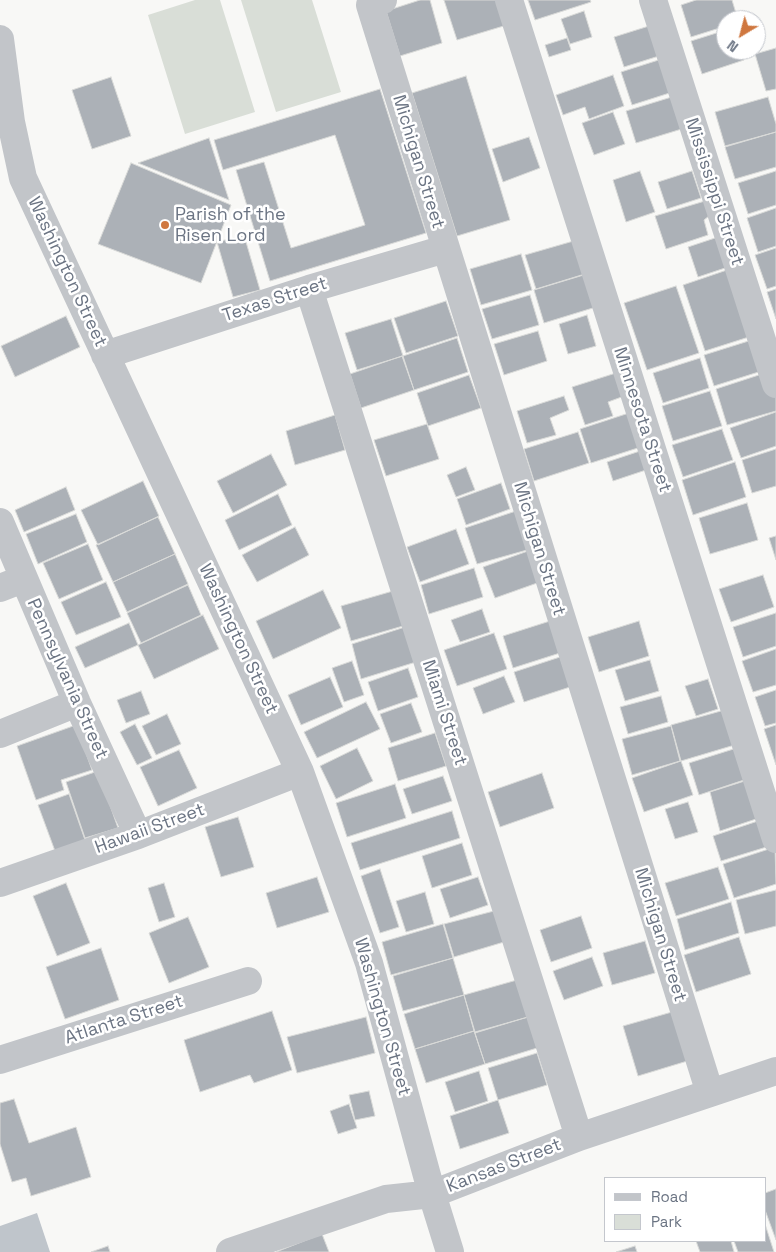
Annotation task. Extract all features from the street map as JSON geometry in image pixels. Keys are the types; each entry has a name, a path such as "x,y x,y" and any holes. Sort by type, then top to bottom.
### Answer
{"street":[{"name":"Minnesota Street","path":"509,0 776,839"},
{"name":"Mississippi Street","path":"653,0 776,384"},
{"name":"Michigan Street","path":"376,2 445,249 710,1093"},
{"name":"Washington Street","path":"0,39 5,123 24,178 300,772 369,963 432,1194 450,1252"},
{"name":"Texas Street","path":"105,355 309,289 445,249"},
{"name":"Miami Street","path":"309,289 579,1137"},
{"name":"Pennsylvania Street","path":"0,522 12,584 77,703 138,835"},
{"path":"0,734 77,703"},
{"name":"Hawaii Street","path":"0,883 138,835 300,772"},
{"name":"Atlanta Street","path":"0,1060 248,981"},
{"name":"Kansas Street","path":"230,1252 386,1199 432,1194 579,1137 776,1071"}],"green space":[{"path":"195,0 220,0 255,112 185,134 148,15"},
{"path":"241,0 312,0 341,92 276,112"}],"shaded area":[{"path":"37,1213 50,1252 0,1252 0,1226"}],"building":[{"path":"420,0 430,0 442,43 400,56 386,11"},
{"path":"444,0 499,0 507,25 457,40"},
{"path":"528,0 590,0 591,2 535,20"},
{"path":"696,0 732,0 735,10 716,10 716,29 691,37 681,5"},
{"path":"584,11 592,37 570,44 561,19"},
{"path":"649,26 659,56 624,67 614,37"},
{"path":"716,33 716,60 744,60 702,74 691,41"},
{"path":"567,38 571,50 549,57 545,45"},
{"path":"776,48 776,89 766,91 757,60 766,60 766,51"},
{"path":"668,57 679,90 632,105 621,72"},
{"path":"613,75 624,106 589,119 585,107 563,115 556,95"},
{"path":"466,76 510,220 457,236 412,93"},
{"path":"111,77 131,136 92,149 72,90"},
{"path":"380,89 426,233 270,281 236,170 264,162 291,248 365,225 335,135 223,170 214,140"},
{"path":"675,96 685,128 636,143 626,111"},
{"path":"768,97 776,124 776,132 725,146 715,112"},
{"path":"613,112 625,144 594,155 582,123"},
{"path":"776,132 776,167 735,179 725,147"},
{"path":"529,137 540,168 503,182 492,149"},
{"path":"209,138 229,200 138,163"},
{"name":"Parish of the Risen Lord","path":"131,163 231,205 201,283 98,244"},
{"path":"640,171 655,212 626,222 613,180"},
{"path":"692,171 701,198 667,209 658,182"},
{"path":"776,171 776,205 748,214 738,183"},
{"path":"705,201 709,216 704,220 708,235 666,249 655,216"},
{"path":"776,208 776,246 758,252 747,218"},
{"path":"244,235 260,290 233,297 217,242"},
{"path":"721,236 731,266 698,277 688,247"},
{"path":"577,240 588,273 536,289 525,255"},
{"path":"776,248 776,286 767,289 755,255"},
{"path":"521,254 532,290 481,305 470,269"},
{"path":"730,269 752,336 705,351 683,285"},
{"path":"587,274 596,307 544,323 534,290"},
{"path":"676,286 699,353 647,370 624,303"},
{"path":"776,289 776,319 767,292"},
{"path":"530,295 539,325 492,339 482,309"},
{"path":"446,301 458,336 406,353 394,318"},
{"path":"587,315 596,346 568,354 559,324"},
{"path":"66,316 80,347 15,377 1,346"},
{"path":"391,319 403,356 357,370 345,333"},
{"path":"538,331 547,361 504,375 494,344"},
{"path":"457,338 468,372 414,390 403,356"},
{"path":"755,339 765,370 714,386 704,355"},
{"path":"402,356 414,390 361,408 350,374"},
{"path":"700,358 709,388 663,403 653,373"},
{"path":"619,372 627,395 608,402 613,416 585,425 572,387"},
{"path":"768,372 776,396 776,411 727,425 716,389"},
{"path":"469,375 481,408 428,426 417,393"},
{"path":"710,391 722,426 673,441 662,406"},
{"path":"564,396 569,410 550,418 556,435 527,443 517,411"},
{"path":"632,412 644,446 591,463 580,429"},
{"path":"776,412 776,446 741,458 730,428"},
{"path":"335,415 345,450 295,465 286,431"},
{"path":"427,424 439,459 386,476 374,440"},
{"path":"722,429 733,460 683,477 672,445"},
{"path":"578,432 589,463 534,481 524,449"},
{"path":"646,449 652,468 613,481 607,462"},
{"path":"776,449 776,486 752,493 742,460"},
{"path":"271,454 287,485 233,513 217,481"},
{"path":"735,462 746,497 693,515 682,480"},
{"path":"466,467 475,490 456,497 447,475"},
{"path":"143,481 159,516 98,545 81,510"},
{"path":"501,483 510,509 466,525 457,499"},
{"path":"66,487 75,510 24,532 15,510"},
{"path":"278,494 292,525 239,550 225,520"},
{"path":"747,503 758,540 710,554 699,518"},
{"path":"516,511 527,550 477,564 465,528"},
{"path":"76,514 87,542 38,564 26,534"},
{"path":"158,517 175,554 113,582 96,545"},
{"path":"295,527 309,555 257,582 242,555"},
{"path":"456,529 469,564 420,582 407,547"},
{"path":"776,536 776,560 769,538"},
{"path":"88,544 103,580 59,599 43,563"},
{"path":"528,551 540,582 495,598 483,567"},
{"path":"175,554 188,584 127,612 113,582"},
{"path":"474,568 483,597 429,614 421,585"},
{"path":"763,575 774,607 731,622 719,589"},
{"path":"106,582 121,617 76,635 61,602"},
{"path":"188,585 201,615 141,643 127,613"},
{"path":"323,590 341,628 273,659 256,621"},
{"path":"393,591 403,626 351,641 341,606"},
{"path":"482,609 490,632 460,642 451,620"},
{"path":"776,613 776,646 743,657 733,627"},
{"path":"203,615 219,649 154,679 138,645"},
{"path":"550,621 560,653 513,668 503,636"},
{"path":"639,621 649,656 599,672 588,637"},
{"path":"129,623 138,645 85,668 75,647"},
{"path":"405,627 416,662 361,679 352,644"},
{"path":"494,633 507,669 457,686 444,650"},
{"path":"776,649 776,685 753,692 742,661"},
{"path":"560,657 570,687 524,702 514,672"},
{"path":"650,660 659,691 625,701 615,670"},
{"path":"352,661 364,695 344,702 332,668"},
{"path":"408,668 418,697 378,711 368,682"},
{"path":"504,676 515,702 483,714 473,688"},
{"path":"330,677 343,707 301,725 288,695"},
{"path":"708,679 718,709 696,716 685,686"},
{"path":"776,690 776,723 765,726 755,697"},
{"path":"141,691 150,714 126,723 117,700"},
{"path":"661,696 668,722 628,734 620,707"},
{"path":"366,702 380,729 317,758 304,732"},
{"path":"411,703 422,732 391,743 380,714"},
{"path":"728,709 738,744 681,761 671,725"},
{"path":"167,714 181,744 156,755 142,726"},
{"path":"135,724 152,758 137,765 120,732"},
{"path":"76,725 92,770 61,780 64,790 36,800 17,746"},
{"path":"776,725 776,765 764,729"},
{"path":"671,726 680,761 632,775 622,739"},
{"path":"435,733 446,766 398,781 388,748"},
{"path":"740,747 750,778 699,795 689,763"},
{"path":"357,748 373,781 336,799 320,766"},
{"path":"179,750 197,788 158,806 140,767"},
{"path":"681,761 693,795 644,812 632,778"},
{"path":"98,771 118,828 85,838 66,782"},
{"path":"542,773 554,808 500,827 488,792"},
{"path":"443,776 452,801 412,814 403,789"},
{"path":"751,779 762,817 720,831 710,792"},
{"path":"395,784 406,818 347,837 336,803"},
{"path":"69,794 85,840 55,851 38,805"},
{"path":"688,802 698,832 675,839 665,809"},
{"path":"452,811 460,838 360,870 351,843"},
{"path":"238,817 254,867 221,877 205,827"},
{"path":"764,819 773,845 721,861 713,836"},
{"path":"462,843 472,875 432,888 422,856"},
{"path":"775,847 776,884 734,898 723,864"},
{"path":"718,867 729,899 676,916 665,883"},
{"path":"380,869 399,927 380,933 361,876"},
{"path":"317,877 329,912 277,928 266,893"},
{"path":"478,877 488,905 450,918 440,889"},
{"path":"66,883 90,943 57,956 33,896"},
{"path":"164,883 175,917 159,922 148,888"},
{"path":"776,890 776,926 745,934 736,900"},
{"path":"425,892 434,924 406,932 396,901"},
{"path":"731,902 739,933 685,950 677,919"},
{"path":"494,911 504,942 454,957 444,924"},
{"path":"581,916 592,948 551,962 540,930"},
{"path":"188,917 209,967 169,983 149,933"},
{"path":"443,924 453,958 391,975 382,942"},
{"path":"739,937 751,974 696,992 684,955"},
{"path":"645,941 655,973 612,985 603,953"},
{"path":"101,948 119,1000 65,1019 46,967"},
{"path":"592,957 603,986 564,1000 553,971"},
{"path":"453,958 464,995 403,1011 393,976"},
{"path":"517,980 528,1017 475,1032 464,995"},
{"path":"464,995 474,1031 415,1049 404,1014"},
{"path":"679,1010 694,1059 638,1076 623,1026"},
{"path":"272,1011 292,1070 254,1083 250,1075 200,1092 184,1040"},
{"path":"366,1017 375,1053 297,1073 287,1037"},
{"path":"528,1017 537,1048 485,1064 475,1033"},
{"path":"474,1031 485,1064 426,1083 415,1049"},
{"path":"537,1053 547,1085 498,1100 488,1068"},
{"path":"479,1071 488,1101 455,1112 445,1082"},
{"path":"369,1091 375,1116 355,1120 349,1095"},
{"path":"14,1099 29,1143 76,1127 91,1177 31,1196 26,1178 12,1182 0,1144 0,1103"},
{"path":"498,1100 509,1133 460,1149 450,1116"},
{"path":"349,1104 357,1128 338,1134 330,1111"},
{"path":"776,1189 776,1240 766,1213 766,1193"},
{"path":"766,1227 774,1252 738,1252 734,1242 766,1242"},
{"path":"322,1234 329,1252 276,1252"},
{"path":"696,1242 731,1242 734,1252 700,1252"},
{"path":"108,1246 110,1252 91,1252"},
{"path":"635,1246 637,1252 616,1252"}],"place":[{"name":"Parish of the Risen Lord","path":"165,225"}]}
